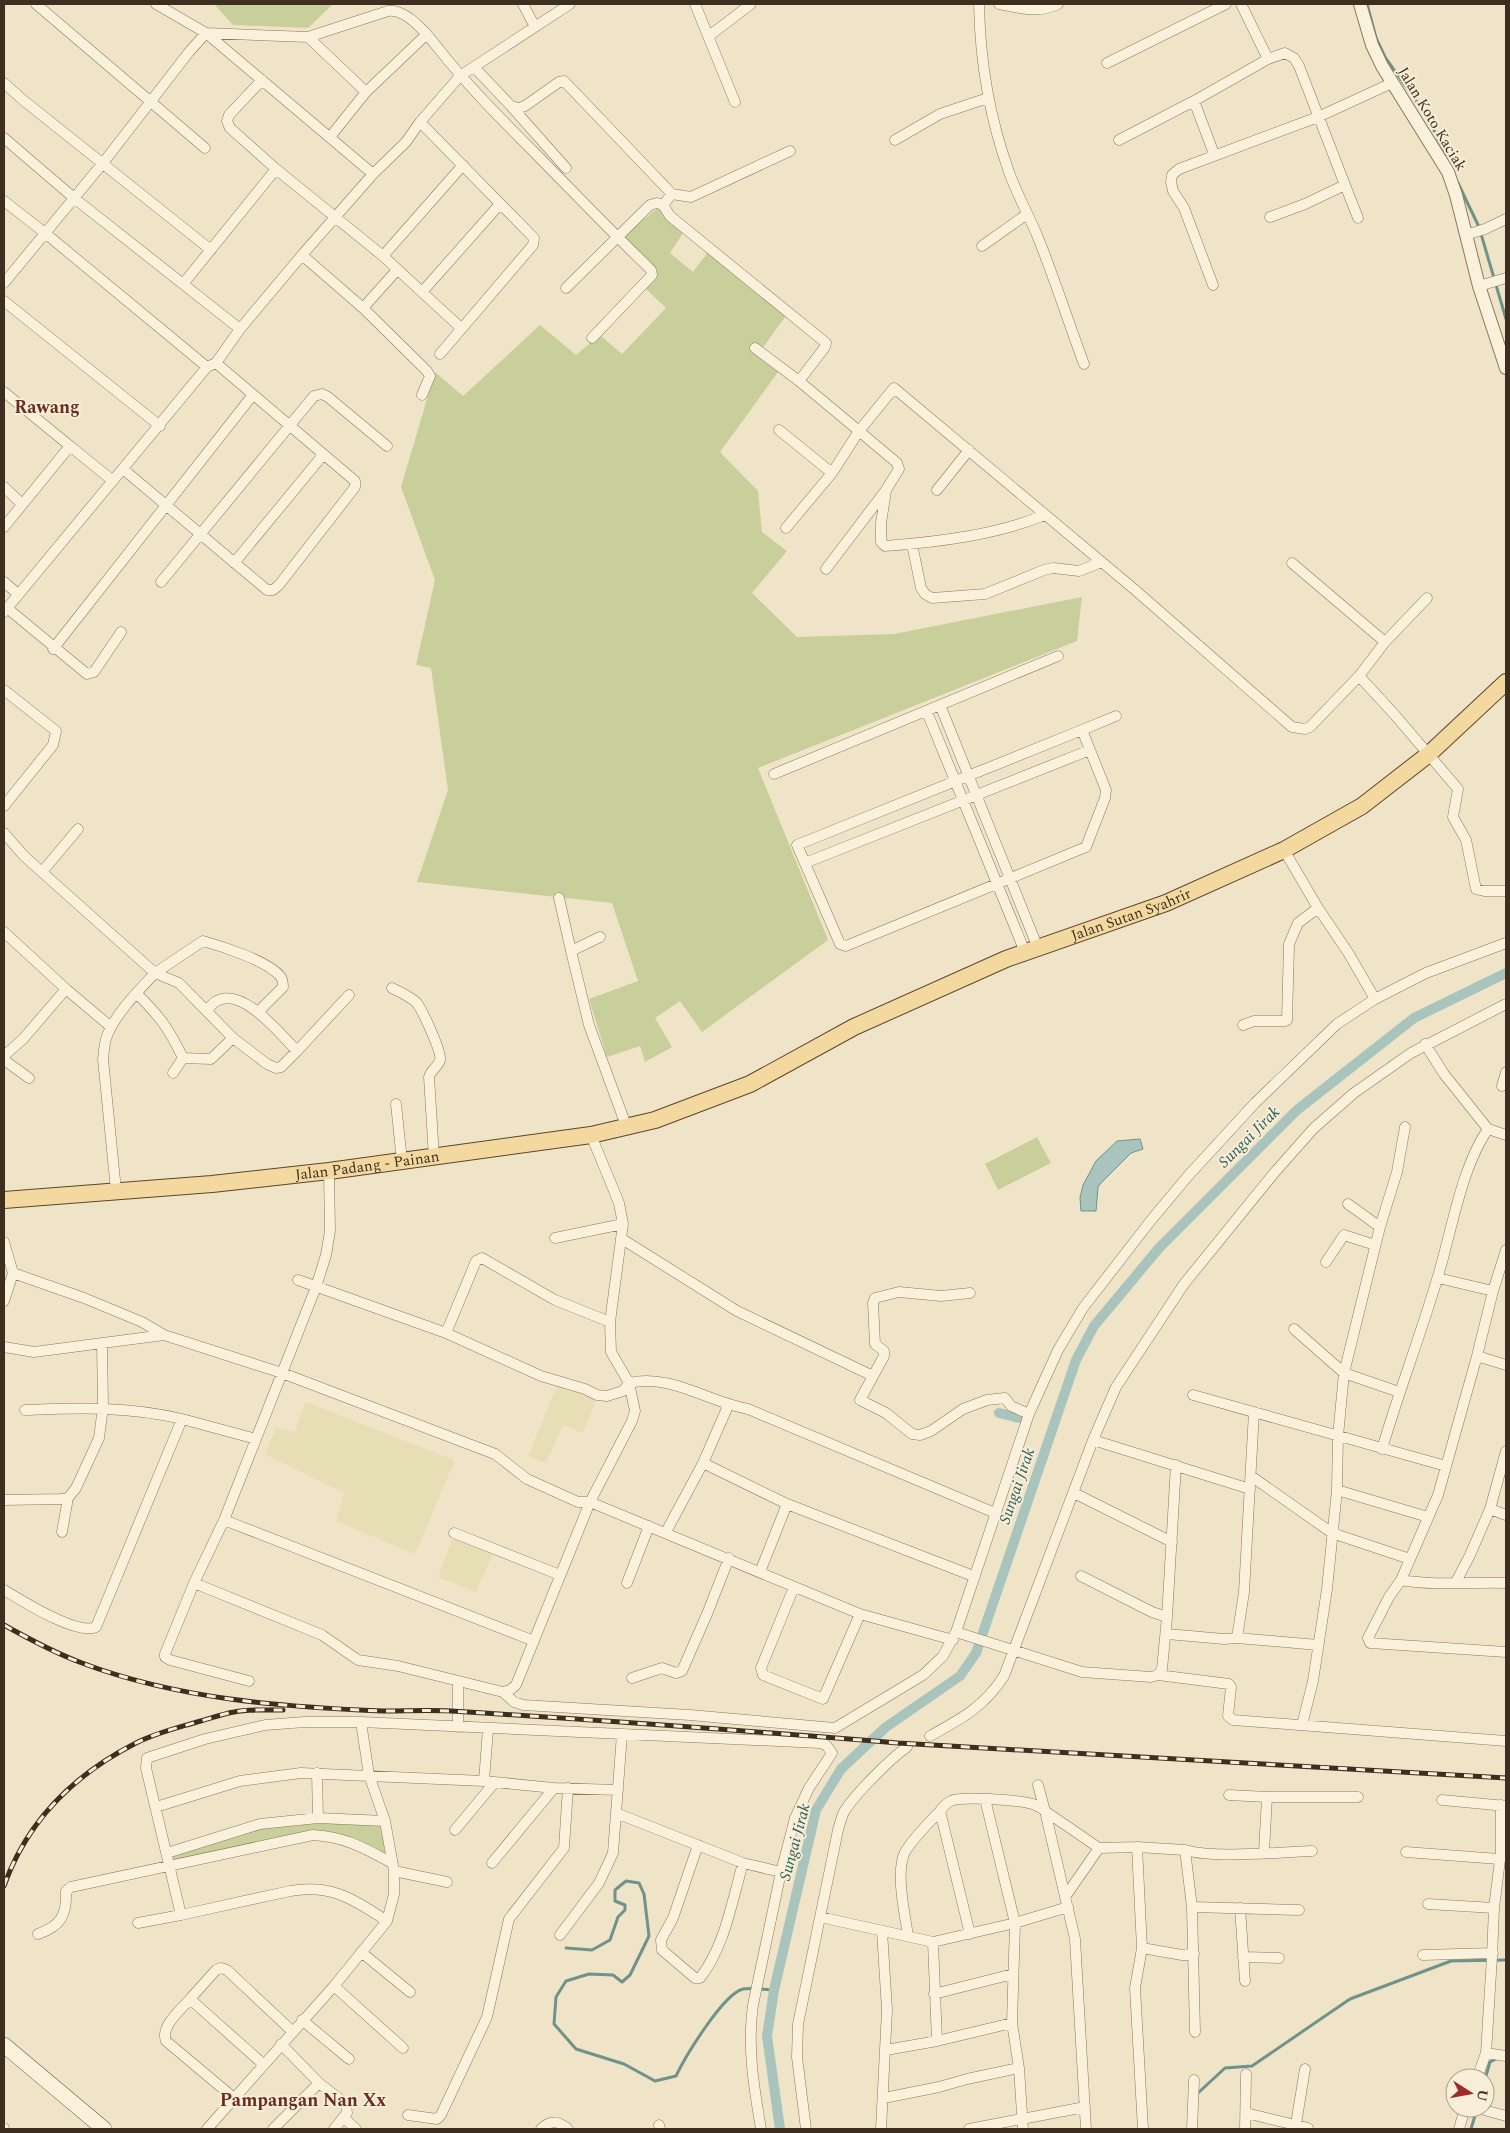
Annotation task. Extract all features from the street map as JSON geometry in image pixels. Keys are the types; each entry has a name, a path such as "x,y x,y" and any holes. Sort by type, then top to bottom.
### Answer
{"main road":[{"name":"Jalan Sutan Syahrir","path":"724,1095 750,1084 874,1017 1032,950 1166,903 1284,850 1362,806 1429,754 1506,682"},
{"name":"Jalan Padang - Painan","path":"4,1200 212,1184 329,1171 591,1135 655,1120 724,1095"},
{"path":"4,2045 104,2129"}],"street":[{"path":"36,4 205,148"},
{"path":"156,4 206,33 373,174"},
{"path":"523,4 535,27"},
{"path":"121,632 91,674 84,673 5,610 212,365 302,255 373,174 406,142 420,122 460,76 570,4"},
{"path":"695,4 735,102"},
{"path":"709,36 751,4"},
{"path":"979,4 979,26 988,98 999,142 1084,364"},
{"path":"999,4 1044,9 1058,4"},
{"path":"1107,63 1226,4"},
{"path":"1241,4 1268,59"},
{"name":"Jalan Koto Kaciak","path":"1360,4 1372,46 1392,83 1448,172 1456,195 1476,232 1482,285 1506,368"},
{"path":"206,33 308,37 395,10 402,13 427,34 460,76 616,237 651,270 652,275 592,338"},
{"path":"4,283 103,163 189,52 206,33"},
{"path":"330,137 366,92 427,34"},
{"path":"308,37 366,92"},
{"path":"1119,140 1194,101 1268,59 1285,53 1294,58 1299,66 1358,218"},
{"path":"474,67 566,168"},
{"path":"262,80 229,115 227,122 235,134 383,256 461,328"},
{"path":"511,106 519,108 525,106 559,82 564,81 672,194 691,197 790,151"},
{"path":"4,82 23,100 211,250"},
{"path":"1213,285 1184,208 1173,191 1172,175 1179,169 1214,154 1318,117 1392,83"},
{"path":"895,140 940,114 988,98"},
{"path":"1194,101 1214,154"},
{"path":"420,122 534,238 533,245 440,354"},
{"path":"4,138 74,198 240,330"},
{"path":"383,256 463,165"},
{"path":"183,284 276,169"},
{"path":"1270,216 1305,204 1346,185"},
{"path":"663,205 672,194"},
{"path":"4,202 289,426 355,481 355,487 279,586 273,590 267,590 164,506 123,469"},
{"path":"566,288 650,205 657,203 663,205 670,216 688,233 826,343 799,381"},
{"path":"422,292 500,204"},
{"path":"982,246 1027,214"},
{"path":"1476,232 1506,219"},
{"path":"302,255 364,308 427,370 430,376 422,395"},
{"path":"364,308 397,270"},
{"path":"1482,285 1506,278"},
{"path":"4,301 160,426"},
{"path":"755,348 799,381 897,463 899,470 886,490 826,569"},
{"path":"786,528 832,472 859,431 894,388 1102,562 1292,727 1305,729 1310,727 1359,676 1384,642 1427,598"},
{"path":"4,392 113,480"},
{"path":"161,582 314,396 322,394 388,446"},
{"path":"53,649 252,396"},
{"path":"779,430 832,472"},
{"path":"4,527 70,446"},
{"path":"937,490 969,450"},
{"path":"234,563 323,455"},
{"path":"4,487 22,504"},
{"path":"886,490 881,523 881,542 885,546 912,544 1002,530 1045,515"},
{"path":"912,544 921,588 925,594 932,598 985,594 1044,570 1053,568 1079,570 1102,562"},
{"path":"1292,563 1384,642"},
{"path":"4,582 18,594"},
{"path":"774,774 818,754 927,712 1058,656"},
{"path":"1359,676 1458,789 1453,817 1466,840 1476,888 1484,891 1506,891"},
{"path":"4,692 56,731 53,745 4,806"},
{"path":"940,705 1011,878 1032,950"},
{"path":"927,712 998,884 1032,950"},
{"path":"1082,730 1106,790 1105,798 1086,847 846,946 840,944 797,846 1116,716"},
{"path":"805,863 1090,750"},
{"path":"42,872 78,829"},
{"path":"4,833 24,856 155,973 179,984 234,1038 267,1064 276,1068 280,1066 297,1051 349,995"},
{"path":"1284,850 1375,999"},
{"path":"559,898 589,1025 626,1128"},
{"path":"1243,1025 1254,1021 1287,1020 1287,972 1291,935 1298,923 1318,908"},
{"path":"4,932 111,1027"},
{"path":"571,951 600,937"},
{"path":"116,1190 103,1059 106,1040 111,1027 136,993 155,973 203,941 238,952 280,975 283,981 282,987 258,1012"},
{"path":"502,1692 514,1702 523,1705 835,1728 923,1675 943,1656 957,1635 1028,1415 1058,1350 1083,1308 1152,1219 1188,1176 1255,1103 1337,1024 1375,999 1426,973 1506,943"},
{"path":"392,988 418,1004 440,1055 438,1065 431,1071 429,1077 434,1157"},
{"path":"4,1056 23,1039 66,989"},
{"path":"136,993 159,1016 183,1058"},
{"path":"207,1011 215,1002 226,999 240,1001 258,1012 297,1051"},
{"path":"930,1736 970,1714 993,1693 1004,1676 1011,1649 1074,1493 1093,1440 1116,1387 1179,1290 1274,1172 1314,1128 1354,1092 1425,1044 1506,1004"},
{"path":"183,1058 211,1059 234,1038"},
{"path":"1425,1044 1444,1074 1488,1129 1506,1135"},
{"path":"173,1074 183,1058"},
{"path":"4,1060 29,1078"},
{"path":"1502,1086 1506,1072"},
{"path":"396,1104 402,1161"},
{"path":"1302,1725 1313,1681 1327,1589 1337,1490 1338,1436 1344,1373 1375,1245 1397,1172 1405,1127"},
{"path":"1382,1449 1399,1392 1438,1278 1466,1174 1479,1142 1488,1129"},
{"path":"194,1583 322,1635 358,1660 398,1666 502,1692 510,1690 516,1685 590,1502 635,1411 629,1383 611,1352 610,1322 623,1224 619,1203 591,1135"},
{"path":"249,1681 209,1672 165,1657 194,1583 224,1520 316,1287 326,1255 330,1231 329,1171"},
{"path":"1348,1204 1380,1227"},
{"path":"555,1238 623,1224"},
{"path":"1326,1262 1344,1235 1375,1245"},
{"path":"622,1239 737,1311 873,1376"},
{"path":"4,1249 13,1273 4,1301"},
{"path":"1506,1250 1493,1291 1438,1495 1401,1580 1369,1635 1368,1640 1370,1642 1506,1652"},
{"path":"446,1333 476,1261 482,1258 555,1300 610,1322"},
{"path":"13,1273 93,1301 142,1322 164,1335 282,1373 495,1454 527,1479 578,1502 590,1502 666,1532 860,1614 957,1635 1011,1649 1088,1673 1134,1677 1158,1675 1229,1684 1231,1687 1229,1719 1506,1741"},
{"path":"1438,1278 1493,1291"},
{"path":"298,1280 446,1333 541,1376 585,1389 597,1395 607,1396 623,1391 629,1383 642,1380 662,1382 728,1406 748,1409 995,1513"},
{"path":"970,1293 941,1296 899,1292 875,1298 873,1302 875,1344 884,1351 884,1356 860,1400 886,1412 912,1434 920,1435 931,1431 964,1409 987,1400 1005,1398 1011,1406 1028,1415"},
{"path":"1294,1329 1344,1373 1399,1392"},
{"path":"4,1347 34,1352 164,1335"},
{"path":"62,1532 68,1498 76,1488 99,1438 103,1407 102,1343"},
{"path":"1477,1356 1506,1366"},
{"path":"1193,1395 1446,1466"},
{"path":"666,1532 702,1463 728,1406"},
{"path":"25,1410 103,1407 147,1411 256,1438"},
{"path":"1237,1638 1244,1592 1254,1412"},
{"path":"4,1590 54,1618 86,1628 96,1627 182,1419"},
{"path":"1093,1440 1250,1489"},
{"path":"1456,1582 1490,1509 1504,1466 1506,1450"},
{"path":"702,1463 787,1504 968,1574"},
{"path":"1158,1675 1162,1669 1167,1634 1176,1465"},
{"path":"1251,1476 1332,1533 1410,1559"},
{"path":"1337,1490 1428,1517"},
{"path":"1074,1493 1172,1542"},
{"path":"4,1500 68,1498"},
{"path":"760,1572 787,1504"},
{"path":"1490,1509 1506,1514"},
{"path":"224,1520 534,1641"},
{"path":"627,1583 648,1526"},
{"path":"454,1533 560,1575"},
{"path":"632,1678 662,1668 676,1673 682,1671 708,1614 729,1558"},
{"path":"1081,1576 1152,1612 1167,1617"},
{"path":"1401,1580 1432,1584 1456,1582 1506,1583"},
{"path":"794,1587 761,1668 763,1675 772,1679 823,1699 860,1614"},
{"path":"1167,1634 1318,1645"},
{"path":"458,1682 458,1727"},
{"path":"209,2129 262,2064 334,1986 386,1920 394,1894 393,1867 385,1821 369,1776 361,1722"},
{"path":"180,1915 170,1865 145,1765 147,1758 152,1755 205,1739 265,1725 361,1722 820,1743 826,1745 832,1753 798,1809 781,1872 752,2005 750,2024 751,2070 761,2129"},
{"path":"484,1781 488,1729"},
{"path":"560,1935 606,1870 613,1853 622,1734"},
{"path":"806,2129 797,2058 798,2024 835,1842 845,1811 893,1757 907,1748"},
{"path":"156,1807 240,1781 287,1773 484,1781 554,1788 618,1790"},
{"path":"317,1773 318,1818"},
{"path":"455,1830 495,1782"},
{"path":"1038,1785 1075,1939 1086,2129"},
{"path":"492,1863 554,1788"},
{"path":"408,2115 437,2119 441,2115 488,2017 509,1919 564,1848 568,1788"},
{"path":"1229,1794 1267,1797 1358,1797"},
{"path":"1264,1852 1267,1797"},
{"path":"985,1799 1016,1923 1012,2024 1023,2125"},
{"path":"908,1936 901,1878 903,1858 910,1845 946,1804 953,1800 985,1799 1029,1803 1040,1806 1099,1848 1137,1847 1185,1850 1196,1853 1312,1850"},
{"path":"1442,1800 1504,1805 1499,1903 1492,1958 1498,2055 1486,2068"},
{"path":"940,1811 970,1934"},
{"path":"616,1813 743,1862 781,1872"},
{"path":"167,1853 260,1824 318,1818 385,1821"},
{"path":"38,1934 52,1929 58,1924 65,1907 66,1890 70,1887 313,1835 334,1836 343,1839 359,1845 393,1867 447,1882"},
{"path":"698,1845 673,1918 661,1944 662,1950 695,1978 700,1978 706,1969 721,1939 743,1862"},
{"path":"1137,1847 1142,1948 1136,1988 1143,2129"},
{"path":"1065,1897 1099,1848"},
{"path":"1185,1850 1192,1907 1195,2032"},
{"path":"1406,1852 1502,1855"},
{"path":"138,1923 290,1890 309,1888 331,1890 345,1895 386,1920"},
{"path":"1428,1904 1499,1903"},
{"path":"1192,1907 1299,1910"},
{"path":"820,1917 933,1942 1016,1923 1068,1908"},
{"path":"1240,1908 1245,1981"},
{"path":"881,2129 887,2010 882,1931"},
{"path":"933,1942 936,2041"},
{"path":"1142,1948 1182,1955 1194,1954"},
{"path":"361,1952 410,1992"},
{"path":"1424,1954 1492,1958"},
{"path":"1243,1957 1280,1958"},
{"path":"234,2098 166,2041 164,2037 168,2024 216,1970 222,1968 227,1970 292,2031"},
{"path":"934,1994 1013,1974"},
{"path":"334,1986 403,2048"},
{"path":"190,1999 262,2064"},
{"path":"302,2020 349,2059"},
{"path":"886,2050 1012,2024"},
{"path":"281,2044 319,2083 344,2100 347,2108 344,2118 334,2129"},
{"path":"884,2098 939,2088 967,2079 1018,2068"},
{"path":"1296,2124 1305,2069"},
{"path":"1245,2129 1246,2074"},
{"path":"273,2129 319,2083"},
{"path":"1192,2129 1194,2088"},
{"path":"969,2129 1023,2125 1085,2107"},
{"path":"1246,2113 1308,2128"},
{"path":"344,2118 356,2129"},
{"path":"541,2129 552,2122 561,2123 568,2129"}],"shaded area":[{"path":"558,1383 597,1398 583,1433 563,1425 546,1463 528,1456"},
{"path":"305,1402 452,1459 454,1462 415,1554 336,1521 344,1493 265,1454 276,1428 295,1432"},
{"path":"453,1537 493,1553 476,1592 438,1577"}],"green space":[{"path":"214,4 333,4 308,28 233,25"},
{"path":"658,208 683,233 670,253 693,272 708,252 788,313 759,353 781,368 720,452 758,491 762,532 787,551 752,593 797,637 894,634 1082,597 1077,641 758,768 828,940 702,1032 680,1001 655,1018 672,1047 645,1062 640,1046 607,1057 589,999 638,981 612,903 417,882 448,790 431,668 416,665 435,580 401,487 435,372 463,396 540,325 576,355 600,335 622,354 666,308 643,286 657,271 623,236"},
{"path":"1037,1137 1051,1163 998,1190 985,1164"},
{"path":"310,1820 382,1824 387,1858 326,1834 173,1861 174,1854 266,1825"}],"water":[{"path":"1140,1139 1143,1149 1131,1153 1098,1187 1096,1211 1081,1211 1080,1198 1083,1185 1096,1161 1117,1141"}],"waterway":[{"path":"1367,4 1376,38 1385,57 1429,119 1447,159"},
{"path":"1458,183 1479,227 1506,319"},
{"name":"Sungai Jirak","path":"780,2129 767,2036 774,1990 816,1810 841,1769 886,1727 960,1676 976,1653 1076,1360 1094,1326 1159,1248 1297,1110 1414,1018 1506,973"},
{"path":"999,1413 1020,1418"},
{"path":"566,1948 592,1950 610,1940 618,1917 625,1910 625,1905 615,1901 615,1890 626,1881 639,1883 644,1894 649,1936 630,1975 622,1982 613,1975 589,1974 566,1981 556,1997 554,2024 576,2049 624,2064 655,2081 676,2076 705,2027 725,2002 735,1993 747,1988 774,1990"},
{"path":"1198,2093 1225,2068 1252,2066 1350,1999 1451,1961 1506,1960"},
{"path":"1488,2068 1490,2062 1498,2058"},
{"path":"1471,2129 1474,2118"}],"railway":[{"path":"4,1625 62,1655 118,1675 192,1693 268,1704 383,1711 451,1711 898,1743 1506,1778"},
{"path":"4,1886 14,1862 40,1820 73,1785 114,1755 151,1736 225,1714 246,1710 283,1710"}],"district":[{"name":"Rawang","path":"47,407"},
{"name":"Pampangan Nan Xx","path":"303,2100"}]}
